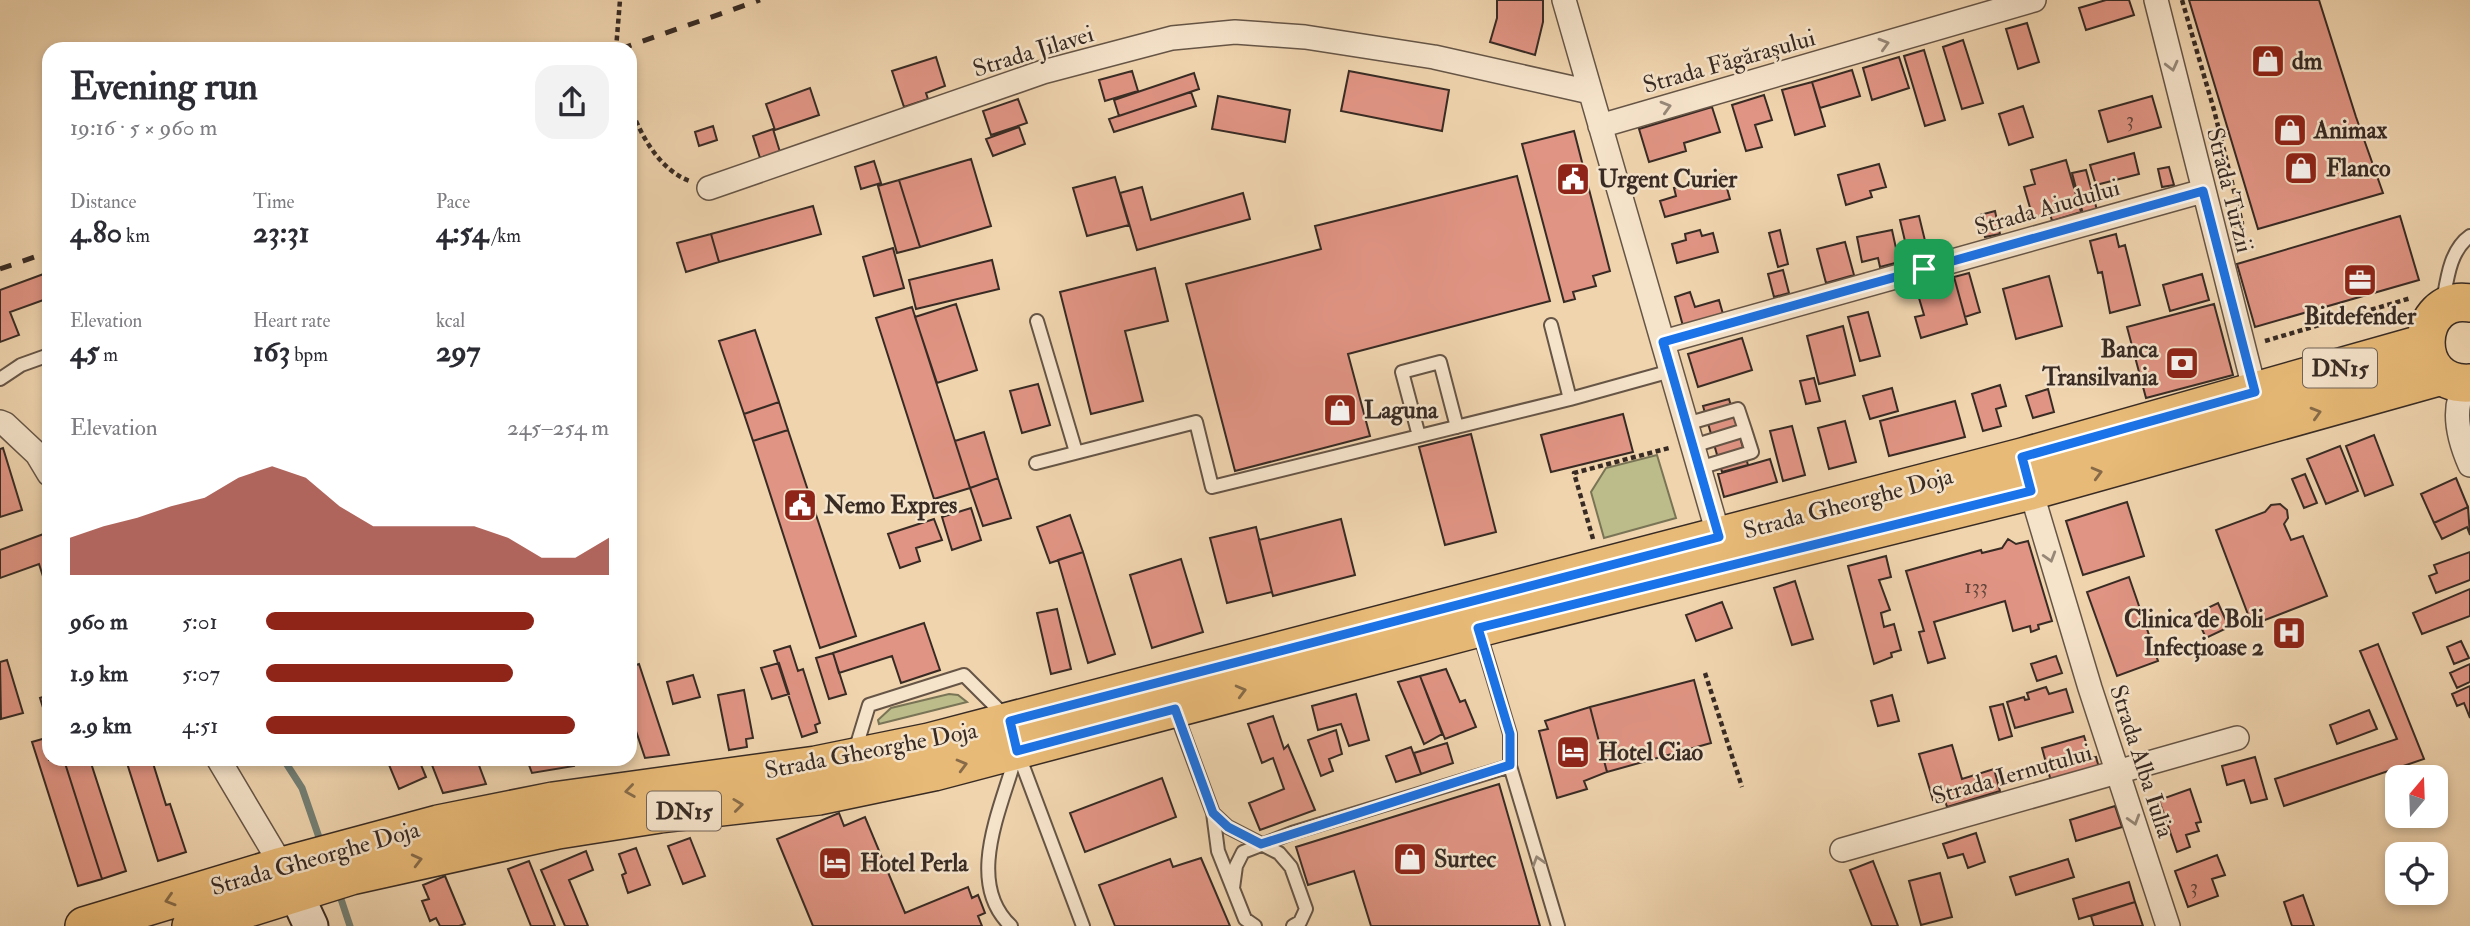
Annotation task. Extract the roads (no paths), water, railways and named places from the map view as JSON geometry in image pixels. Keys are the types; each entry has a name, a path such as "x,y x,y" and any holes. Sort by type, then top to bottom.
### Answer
{"main road":[{"path":"2443,303 2432,319 2425,343 2427,356 2460,381"},
{"name":"Strada Gheorghe Doja","path":"347,863 438,824 553,802 1014,736 1175,709 1478,628 2026,474 2255,392 2425,343"},
{"name":"Strada Gheorghe Doja","path":"84,926 347,863 660,814 819,796 934,772 1014,736 1719,537 2460,381"},
{"name":"Strada Gheorghe Doja","path":"191,926 296,877"},
{"path":"296,877 311,926"}],"street":[{"path":"1564,0 1719,537"},
{"name":"Strada Făgărașului","path":"1600,126 2034,0"},
{"name":"Strada Turzii","path":"2156,0 2255,392"},
{"name":"Strada Jilavei","path":"709,188 1043,72 1172,38 1235,32 1305,37 1434,57 1590,92"},
{"name":"Strada Aiudului","path":"1663,342 2203,191"},
{"path":"2460,381 2457,408 2463,449 2470,464"},
{"path":"0,422 37,454 42,462"},
{"name":"Strada Alba Iulia","path":"2026,474 2090,688 2168,926"},
{"name":"Strada Iernutului","path":"1842,850 2237,738"},
{"path":"223,766 296,877"}],"lane":[{"path":"2443,303 2453,259 2463,241 2470,236"},
{"path":"1037,321 1076,452"},
{"path":"1551,325 1570,399"},
{"path":"0,379 20,365 42,357"},
{"path":"1419,436 1402,372 1440,362 1457,427"},
{"path":"1036,463 1196,422 1212,487 1570,399 1671,371"},
{"path":"1686,424 1738,409 1752,452 1696,457"},
{"path":"1696,457 1745,430"},
{"path":"1478,628 1510,734 1510,765 1558,926"},
{"path":"853,757 869,705 964,675 1014,736 1083,926"},
{"path":"1175,709 1213,813 1214,834 1233,888 1245,919 1255,926"},
{"path":"1011,926 992,900 987,874 1014,736"},
{"path":"1233,888 1236,866 1243,852 1261,844 1510,765"},
{"path":"1213,813 1228,827 1279,853 1291,867 1306,909 1300,922 1293,926"}],"waterway":[{"path":"288,766 302,788 322,846"},
{"path":"338,890 350,926"}],"railway":[{"path":"637,43 760,0"},
{"path":"0,269 42,254"}],"place":[{"name":"dm","path":"2268,61"},
{"name":"Animax","path":"2290,130"},
{"name":"Flanco","path":"2301,168"},
{"name":"Urgent Curier","path":"1573,179"},
{"name":"Bitdefender","path":"2360,280"},
{"name":"Banca Transilvania","path":"2182,363"},
{"name":"Laguna","path":"1340,410"},
{"name":"Nemo Expres","path":"800,505"},
{"name":"Clinica de Boli Infecțioase 2","path":"2289,633"},
{"name":"Hotel Ciao","path":"1573,752"},
{"name":"Surtec","path":"1410,859"},
{"name":"Hotel Perla","path":"835,863"}]}
